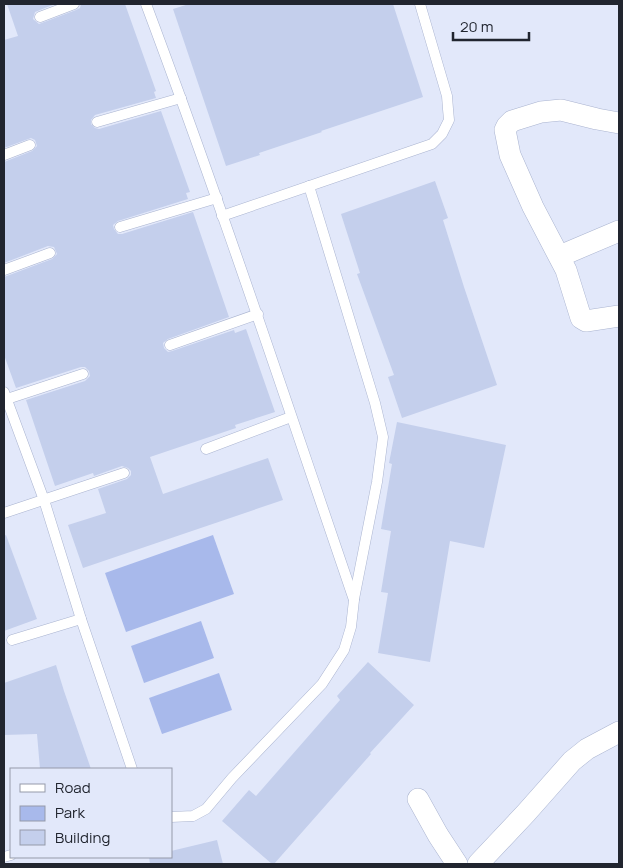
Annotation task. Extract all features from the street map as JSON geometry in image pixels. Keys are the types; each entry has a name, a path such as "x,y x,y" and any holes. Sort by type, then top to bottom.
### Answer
{"street":[{"path":"619,123 561,110 541,112 512,121 507,126 505,133 513,162 533,207 560,256 582,318 586,321 619,316"},
{"path":"560,256 619,231"},
{"path":"478,864 572,761 587,749 619,732"},
{"path":"418,799 457,864"}],"lane":[{"path":"40,17 74,4"},
{"path":"146,4 258,314 354,600"},
{"path":"222,216 432,144 442,134 449,120 447,96 420,4"},
{"path":"97,122 181,98"},
{"path":"4,155 30,145"},
{"path":"172,817 193,816 206,809 232,778 322,684 344,650 351,627 354,600 377,482 383,437 375,403 309,186"},
{"path":"120,227 217,198"},
{"path":"4,270 50,253"},
{"path":"170,345 258,314"},
{"path":"83,374 5,397 44,500 80,619 132,768"},
{"path":"206,449 291,417"},
{"path":"4,513 124,473"},
{"path":"12,640 80,619"}],"green space":[{"path":"213,535 234,594 126,632 105,573"},
{"path":"201,621 214,658 144,683 131,646"},
{"path":"219,673 232,710 162,734 149,698"}],"building":[{"path":"7,4 55,4 35,12 33,19 39,24 76,10 80,8 81,4 125,4 156,91 154,92 156,98 95,115 91,120 91,124 99,129 161,111 190,192 186,193 188,199 118,221 113,225 114,229 118,234 122,234 193,212 229,317 168,339 163,343 164,348 168,352 234,330 235,333 246,329 275,412 235,425 236,428 150,457 163,494 268,458 283,500 83,568 68,525 106,513 98,489 127,479 131,475 131,471 122,466 94,476 93,473 55,486 26,400 85,381 90,376 89,371 85,367 81,367 16,388 4,355 4,277 52,259 57,254 54,247 48,246 4,263 4,162 32,151 37,146 35,140 31,138 4,148 4,40 18,36"},
{"path":"189,4 393,4 423,97 321,131 226,166 173,9"},
{"path":"435,181 448,218 443,220 497,385 402,418 388,377 394,375 357,274 360,273 341,214"},
{"path":"397,422 506,445 484,548 450,541 430,662 378,653 388,593 381,592 391,531 381,529 392,464 389,463"},
{"path":"6,535 37,619 4,631 4,536"},
{"path":"368,662 414,705 272,864 222,821 249,790 256,796 340,700 337,696"},
{"path":"56,665 91,768 40,768 37,734 4,735 4,683"},
{"path":"217,840 223,864 150,864 149,858 172,858 172,851"}]}
